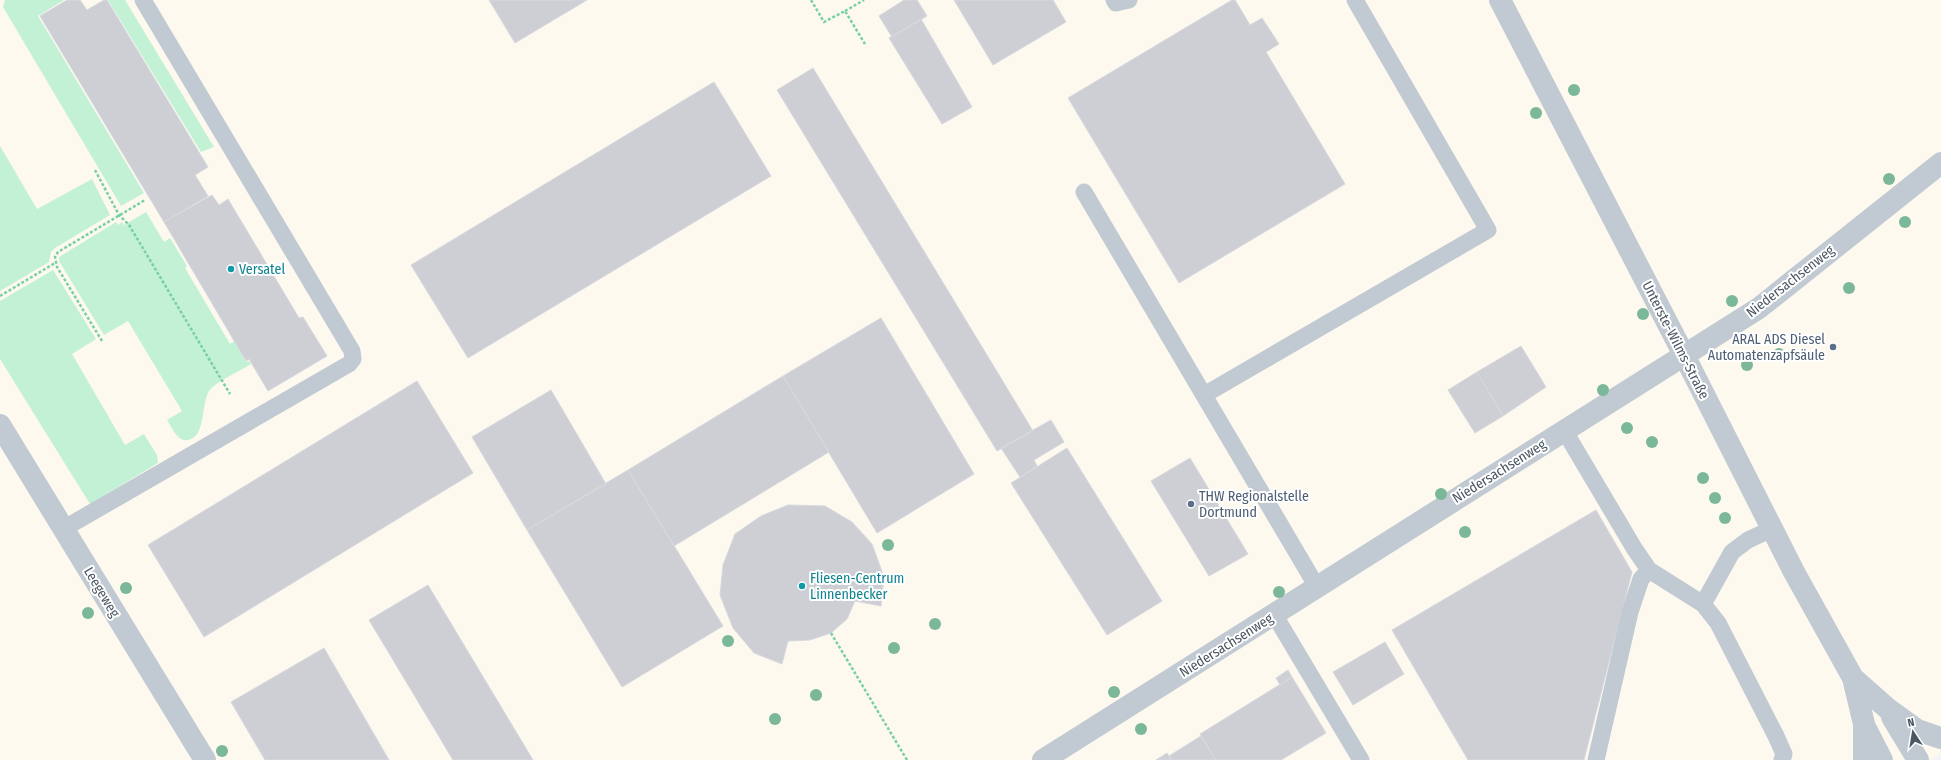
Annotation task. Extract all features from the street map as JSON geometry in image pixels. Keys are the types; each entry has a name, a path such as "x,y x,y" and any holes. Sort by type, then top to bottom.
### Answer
{"street":[{"name":"Unterste-Wilms-Straße","path":"1500,0 1684,354 1794,572 1853,678 1864,724 1882,760"},
{"name":"Niedersachsenweg","path":"1043,760 1759,308 1941,163"},
{"name":"Leegeweg","path":"0,425 205,760"},
{"name":"Unterste-Wilms-Straße","path":"1853,678 1888,709 1916,730 1941,738"},
{"name":"Unterste-Wilms-Straße","path":"1888,709 1918,760"},
{"name":"Unterste-Wilms-Straße","path":"1864,724 1864,760"}],"lane":[{"path":"64,529 349,364 353,359 352,351 143,0"},
{"path":"1114,0 1116,3 1129,0"},
{"path":"1204,395 1488,230 1355,0"},
{"path":"1084,192 1318,587"},
{"path":"1564,430 1634,548 1649,570 1703,604 1718,622 1776,736 1784,754 1782,760"},
{"path":"1703,604 1732,552 1748,540 1772,529"},
{"path":"1596,760 1630,612 1641,579 1649,570"},
{"path":"1274,614 1361,760"}],"path":[{"path":"811,0 824,22 864,0"},
{"path":"845,11 865,44"},
{"path":"95,170 119,215 129,225 230,394"},
{"path":"102,342 55,263 55,257 58,252 145,200"},
{"path":"0,296 55,263"},
{"path":"831,633 907,760"}],"shaded area":[{"path":"0,0 1941,0 1941,753 1930,760 0,760"}],"green space":[{"path":"5,0 64,0 38,16 144,193 121,206 3,7"},
{"path":"108,0 125,0 214,147 201,152"},
{"path":"0,146 37,209 92,179 110,215 55,248 51,252 49,262 0,291"},
{"path":"146,212 164,242 170,238 187,266 185,268 230,344 234,341 246,362 249,361 251,364 212,387 207,397 198,433 194,438 188,440 181,439 167,420 182,411 128,321 104,335 59,261 59,257 116,222 118,225 122,222 124,225"},
{"path":"53,270 96,339 72,354 125,445 144,434 157,455 158,463 90,504 0,359 0,301"}],"building":[{"path":"67,0 80,0 87,10 104,0 107,0 208,167 195,175 208,196 164,222 40,16"},
{"path":"489,0 587,0 515,43"},
{"path":"904,0 917,0 927,16 892,37 879,16"},
{"path":"954,0 1053,0 1066,22 993,65"},
{"path":"1232,0 1235,0 1250,25 1262,18 1279,44 1266,52 1345,184 1179,283 1068,98"},
{"path":"921,19 972,107 942,124 889,38"},
{"path":"813,68 1033,431 997,451 777,90"},
{"path":"714,82 771,176 468,358 411,265"},
{"name":"Versatel","path":"212,195 219,205 228,199 299,318 303,317 327,356 268,391 249,359 246,361 164,222"},
{"path":"881,318 974,474 877,533 783,376"},
{"path":"1521,346 1546,387 1503,416 1477,372"},
{"path":"1477,372 1503,416 1475,433 1448,390"},
{"path":"783,376 829,452 674,546 628,470"},
{"path":"417,381 473,473 204,637 148,545"},
{"path":"551,390 606,484 527,530 472,437"},
{"path":"1051,420 1064,442 1034,460 1037,466 1020,477 1001,448"},
{"path":"1067,448 1162,601 1107,635 1011,483"},
{"name":"THW Regionalstelle Dortmund","path":"1190,458 1248,554 1209,576 1151,481"},
{"path":"628,470 723,626 622,687 527,530"},
{"name":"Fliesen-Centrum Linnenbecker","path":"788,505 825,506 852,522 872,544 884,577 881,606 855,601 847,619 831,633 810,640 788,641 782,664 754,653 733,628 720,595 723,565 735,534 761,516"},
{"path":"1596,510 1632,572 1584,760 1468,760 1392,630"},
{"path":"428,585 533,760 453,760 369,620"},
{"path":"1385,642 1404,674 1353,705 1333,672"},
{"path":"324,648 389,760 265,760 231,702"},
{"path":"1288,670 1292,677 1280,685 1276,678"},
{"path":"1292,677 1326,733 1281,760 1216,760 1200,734"},
{"path":"1201,736 1216,760 1171,760 1169,756"},
{"path":"1167,753 1171,760 1156,760"}],"place":[{"name":"Versatel","path":"231,269"},
{"name":"ARAL ADS Diesel Automatenzapfsäule","path":"1833,347"},
{"name":"THW Regionalstelle Dortmund","path":"1191,504"},
{"name":"Fliesen-Centrum Linnenbecker","path":"802,586"}]}
